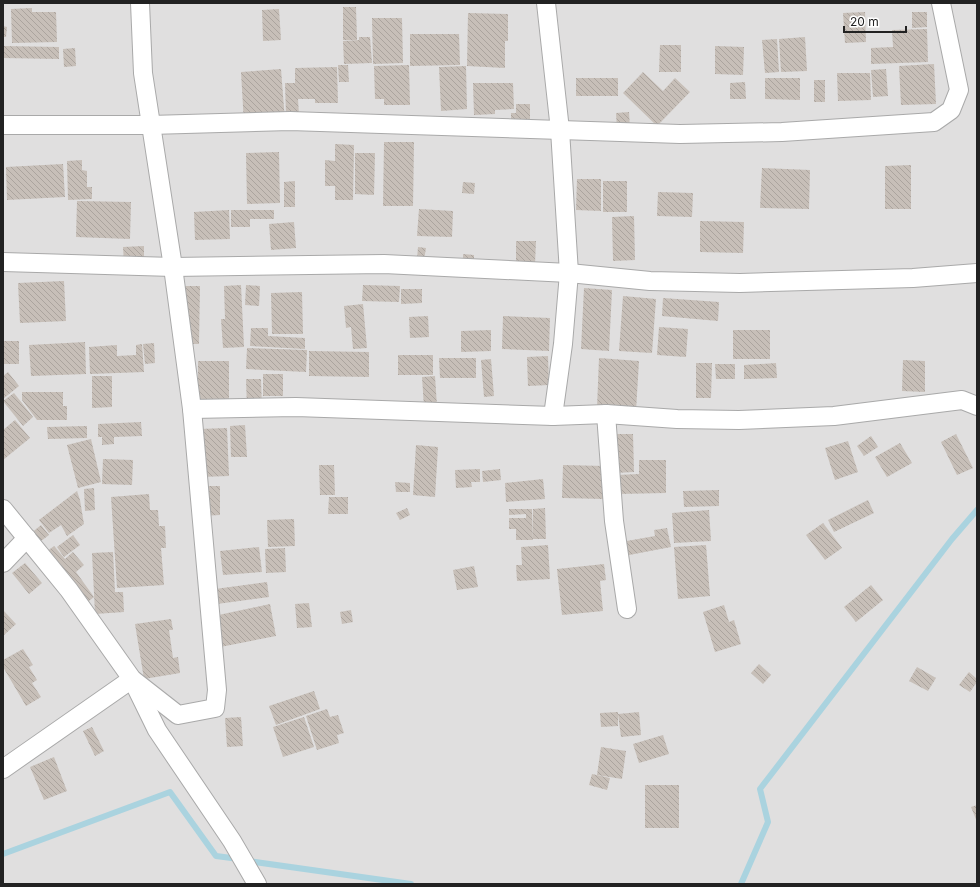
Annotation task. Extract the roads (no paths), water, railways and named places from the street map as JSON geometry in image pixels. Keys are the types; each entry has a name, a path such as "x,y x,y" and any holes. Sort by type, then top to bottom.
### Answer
{"street":[{"path":"132,679 178,715 215,708 217,690 192,409 142,73 140,3"},
{"path":"546,3 560,130 569,273 563,344 553,416"},
{"path":"3,125 150,125 290,121 680,134 782,132 934,122 951,110 959,90 941,3"},
{"path":"3,262 172,267 384,264 569,273 650,282 740,283 913,278 977,273"},
{"path":"192,409 296,407 553,416 606,414 677,419 739,420 834,416 962,400 977,406"},
{"path":"606,414 614,521 627,609"},
{"path":"3,509 69,590 132,679 157,730 227,834 257,884"},
{"path":"3,563 27,538"},
{"path":"3,769 132,679"}],"waterway":[{"path":"741,884 768,822 760,789 952,539 977,510"},
{"path":"3,854 170,792 216,856 239,859"},
{"path":"248,861 411,884"}]}
